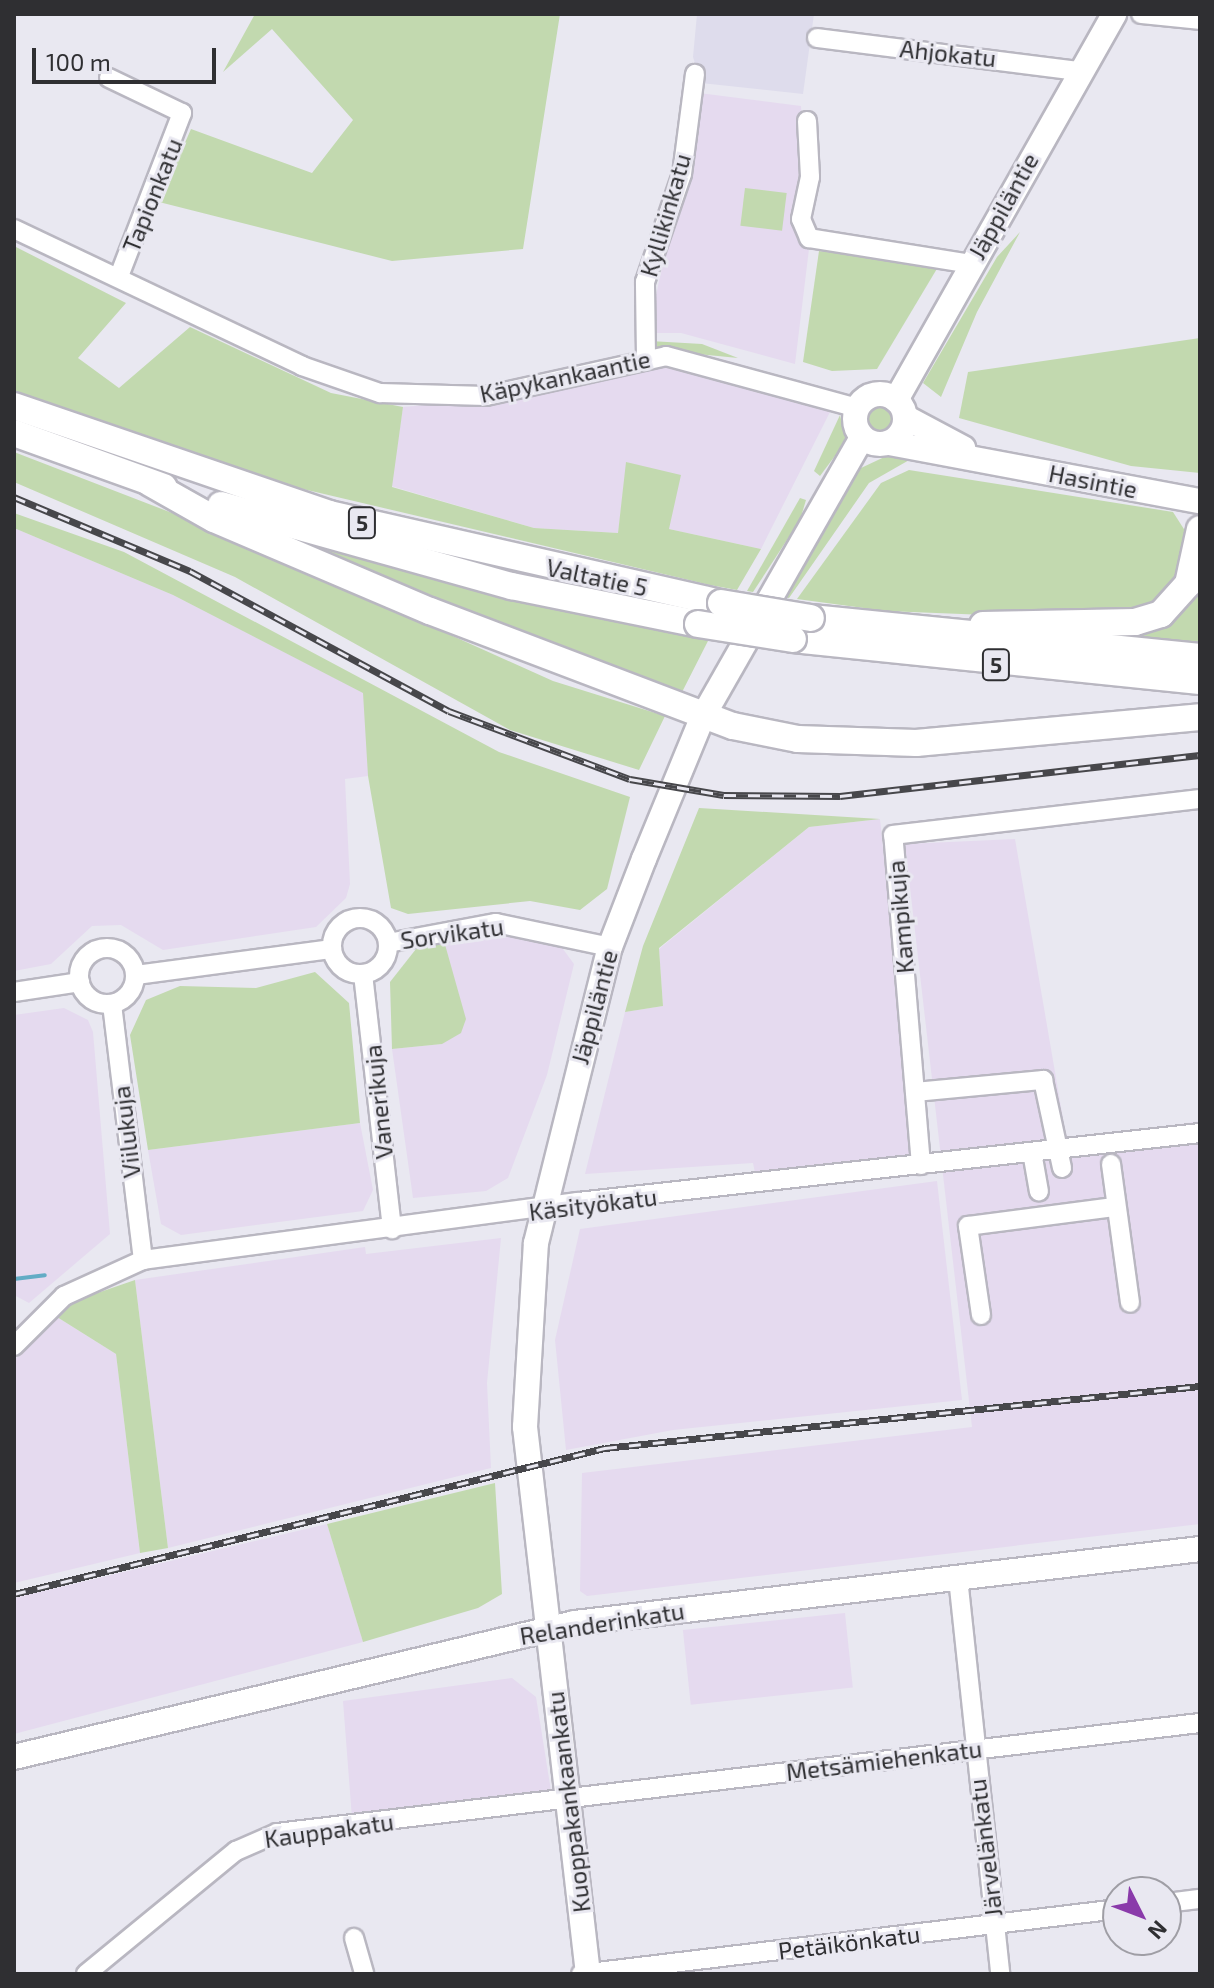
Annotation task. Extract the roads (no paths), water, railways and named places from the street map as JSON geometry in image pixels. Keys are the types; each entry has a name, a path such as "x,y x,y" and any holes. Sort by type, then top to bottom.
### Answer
{"highway":[{"name":"Valtatie 5","path":"14,406 329,514 721,603 901,629 1200,657"},
{"name":"Valtatie 5","path":"14,433 150,483 354,547 698,624 793,639 1200,681"},
{"path":"150,483 214,519 430,611 702,718 860,744 1200,717"},
{"path":"901,629 1149,619 1188,584 1200,529"}],"main road":[{"name":"Jäppiläntie","path":"889,443 900,409 971,264 1114,14"},
{"path":"862,438 857,408 873,395 900,409"},
{"name":"Hasintie","path":"900,409 987,459"},
{"name":"Jäppiläntie","path":"547,1630 523,1362 542,1207 610,947 702,718 862,438"},
{"name":"Hasintie","path":"862,438 1200,501"},
{"name":"Relanderinkatu","path":"14,1757 547,1630 1200,1549"},
{"name":"Kuoppakankaankatu","path":"547,1630 588,1974"}],"street":[{"path":"1141,14 1200,20"},
{"name":"Ahjokatu","path":"817,38 1079,71"},
{"name":"Kyllikinkatu","path":"646,357 645,282 682,174 695,74"},
{"name":"Tapionkatu","path":"109,78 182,113 119,276"},
{"path":"807,121 810,177 801,219 814,240 971,264"},
{"name":"Käpykankaantie","path":"14,229 119,276 302,366 380,393 486,396 646,357 740,371 857,408"},
{"name":"Kampikuja","path":"921,1165 893,835 1200,799"},
{"path":"357,918 381,927 388,943 379,967 363,974 346,971 332,949 335,932 357,918"},
{"name":"Sorvikatu","path":"388,943 496,923 610,947"},
{"path":"105,948 127,955 136,975 127,997 112,1004 88,997 80,982 87,956 105,948"},
{"path":"136,975 332,949"},
{"name":"Vanerikuja","path":"363,974 392,1229"},
{"path":"14,992 80,982"},
{"name":"Viilukuja","path":"112,1004 143,1260"},
{"path":"915,1092 1043,1080 1062,1168"},
{"name":"Käsityökatu","path":"14,1346 64,1296 143,1260 542,1207 1200,1133"},
{"path":"1032,1152 1039,1191"},
{"path":"1111,1164 1130,1303"},
{"path":"981,1315 968,1226 1115,1207"},
{"name":"Järvelänkatu","path":"958,1578 973,1749 1000,1974"},
{"name":"Metsämiehenkatu","path":"569,1797 1200,1723"},
{"name":"Kauppakatu","path":"86,1974 261,1837 569,1797"},
{"name":"Petäikönkatu","path":"581,1974 1102,1911"},
{"path":"354,1938 364,1974"}],"waterway":[{"path":"14,1279 45,1275"}],"railway":[{"path":"14,497 190,571 449,711 630,779 724,795 840,796 1200,755"},
{"path":"14,1594 605,1448 1200,1386"}]}
